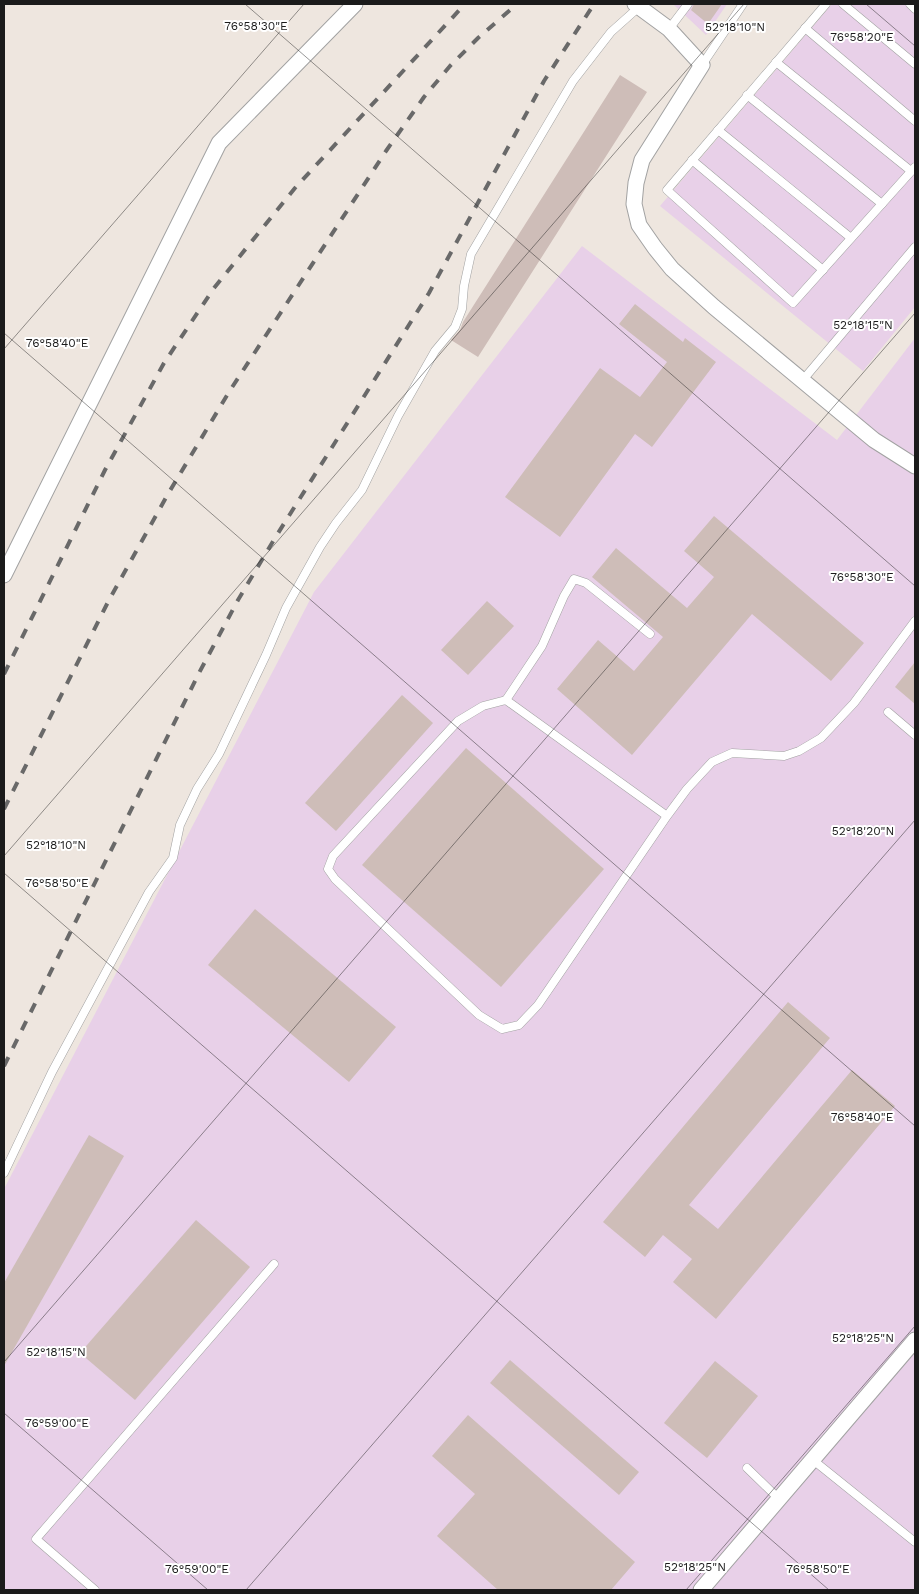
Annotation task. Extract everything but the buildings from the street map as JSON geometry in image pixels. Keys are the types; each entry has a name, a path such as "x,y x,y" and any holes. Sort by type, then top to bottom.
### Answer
{"street":[{"path":"4,575 219,143 355,4"},
{"path":"637,5 669,29 702,65 642,160 636,183 634,204 639,225 654,248 672,269 714,307 874,440 915,466"},
{"path":"702,1590 915,1340"}],"lane":[{"path":"669,29 688,4"},
{"path":"702,65 743,4"},
{"path":"776,62 913,169 793,303 667,190 747,95 826,4"},
{"path":"843,4 915,64"},
{"path":"910,4 915,9"},
{"path":"4,1173 52,1072 145,900 173,858 180,825 197,789 219,754 286,608 320,547 362,490 398,416 435,351 455,327 462,309 464,286 471,254 574,81 610,32 637,5"},
{"path":"805,28 915,121"},
{"path":"747,95 882,204"},
{"path":"718,130 852,238"},
{"path":"692,160 823,270"},
{"path":"802,381 915,247"},
{"path":"650,634 586,583 574,580 564,596 542,646 506,700 483,706 458,721 333,856 328,869 334,879 479,1015 502,1029 519,1026 538,1005 667,816 687,789 712,762 732,753 784,756 799,751 821,738 854,703 914,625"},
{"path":"506,700 667,816"},
{"path":"888,712 915,735"},
{"path":"95,1590 36,1539 274,1264"},
{"path":"813,1460 915,1542"},
{"path":"747,1468 779,1499"}],"shaded area":[{"path":"673,4 727,4 706,35"},
{"path":"832,4 915,4 915,307 863,371 660,206"},
{"path":"582,246 837,440 915,338 915,1590 4,1590 4,1189 314,592"}],"railway":[{"path":"4,674 105,470 164,363 214,288 295,188 465,4"},
{"path":"4,809 109,600 168,494 229,392 386,151 424,97 450,66 478,38 517,4"},
{"path":"4,1066 199,673 238,600 429,293 544,81 594,4"}]}
